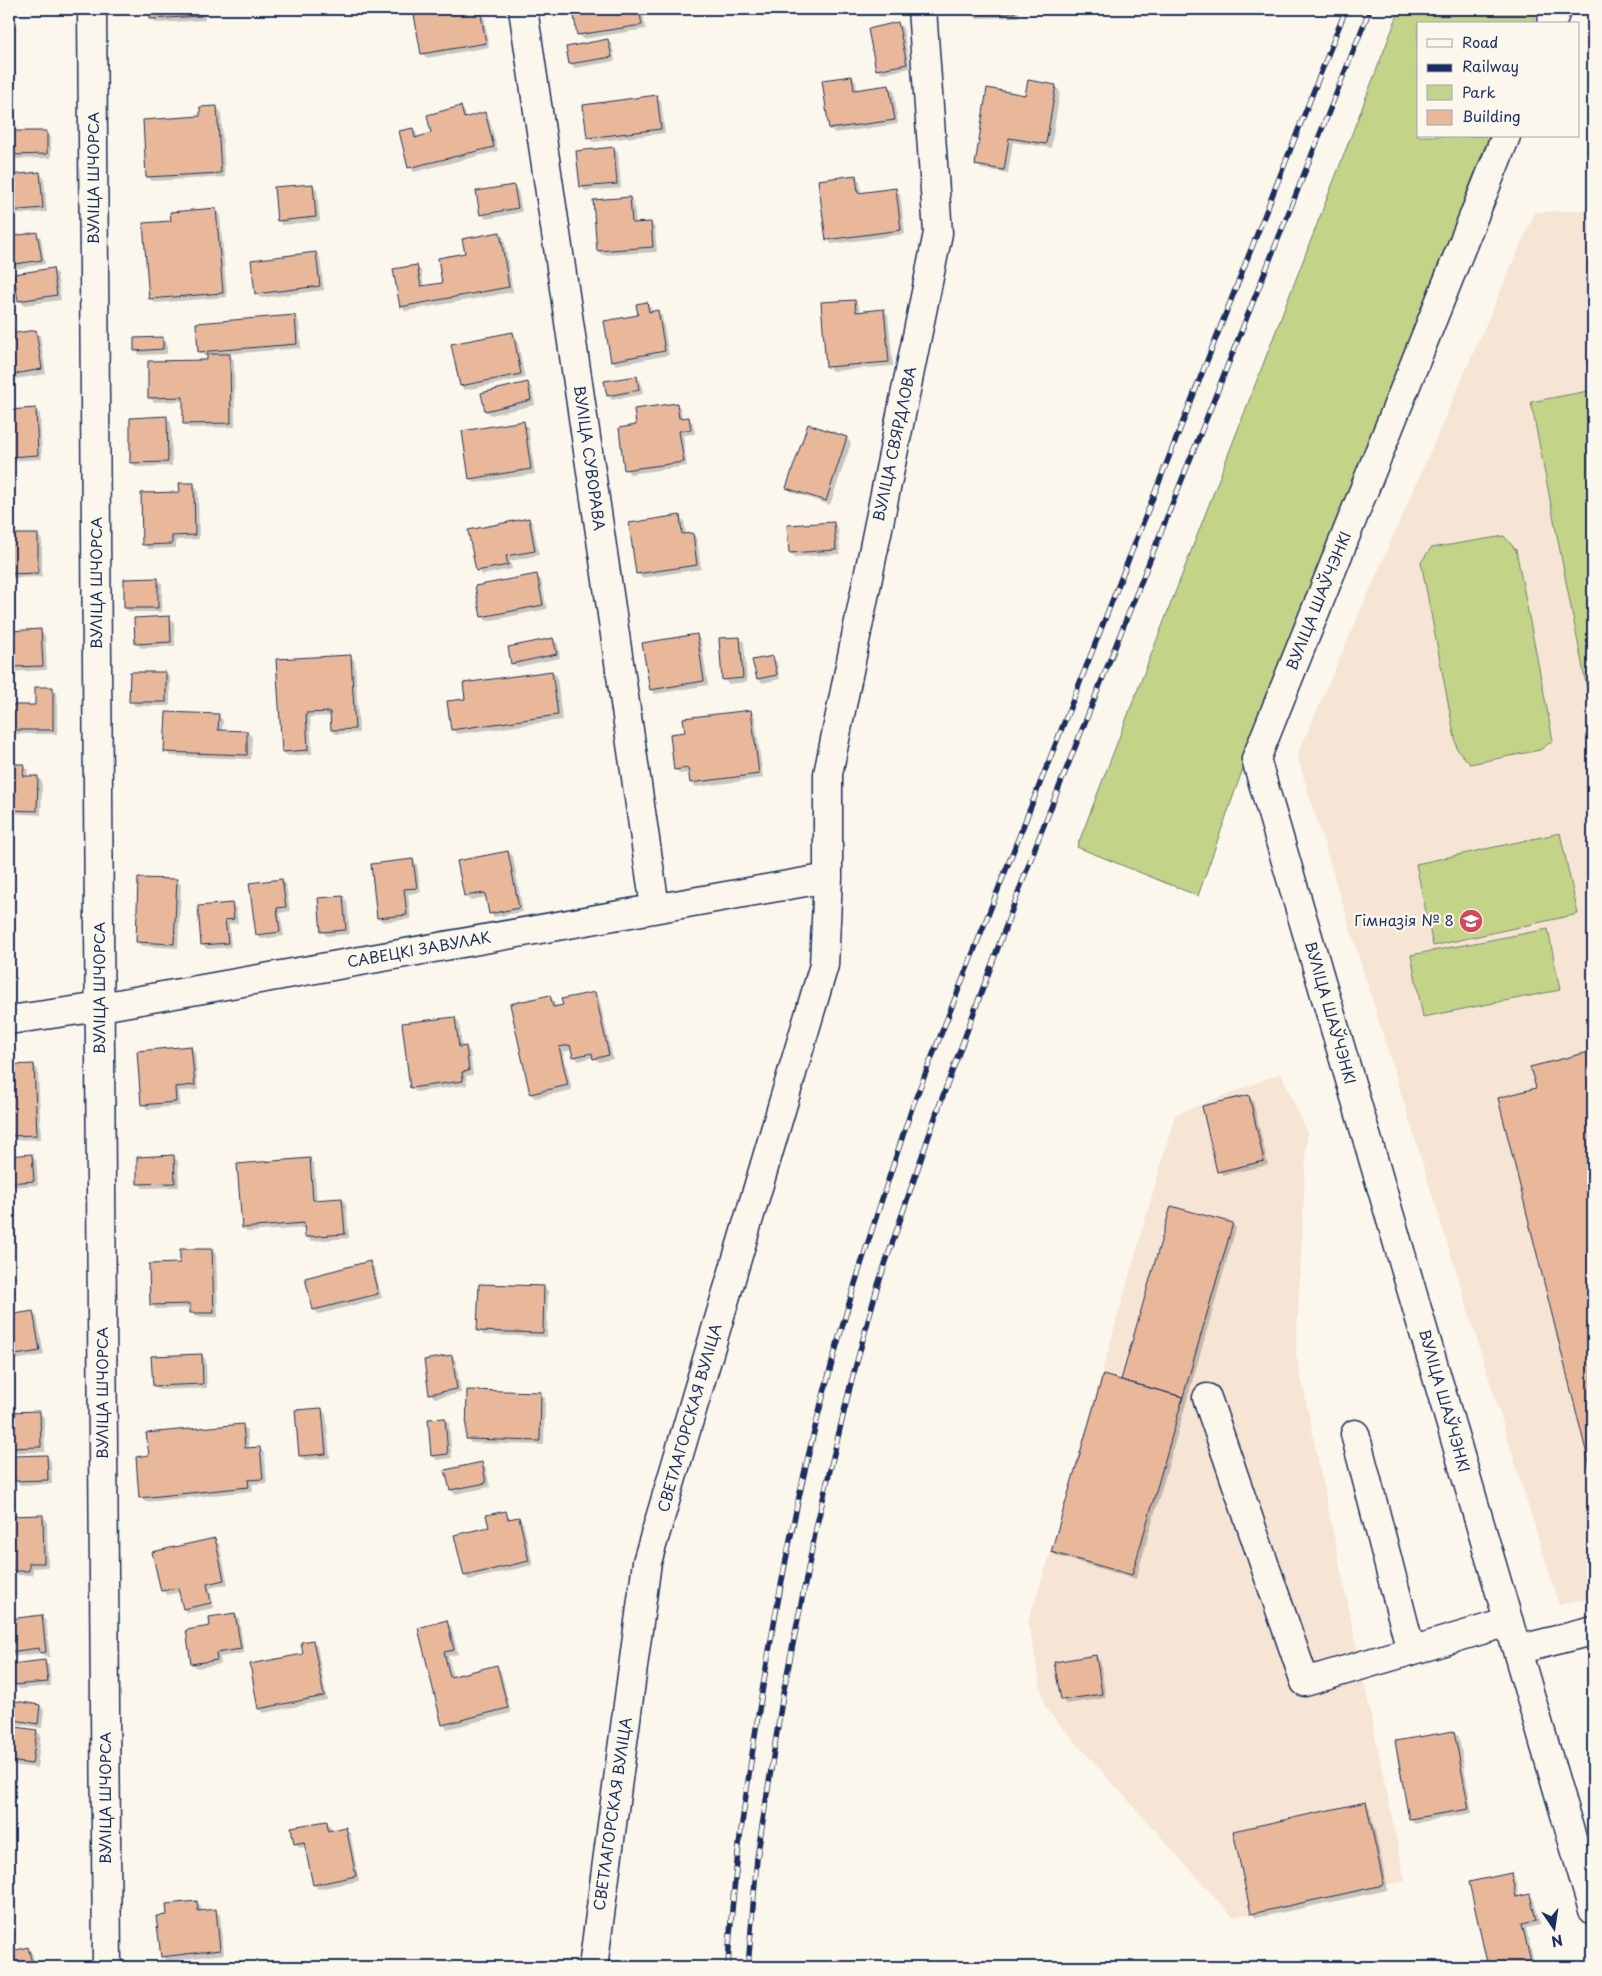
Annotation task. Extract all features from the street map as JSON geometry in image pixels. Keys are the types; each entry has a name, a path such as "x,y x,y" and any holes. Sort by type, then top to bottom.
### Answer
{"street":[{"name":"ВУЛІЦА ШЧОРСА","path":"92,9 107,1967"},
{"name":"ВУЛІЦА СУВОРАВА","path":"523,9 655,907"},
{"name":"ВУЛІЦА СВЯРДЛОВА","path":"828,878 828,774 938,233 922,9"},
{"path":"1552,22 1557,9"},
{"name":"ВУЛІЦА ШАЎЧЭНКІ","path":"1505,138 1256,758 1593,1910"},
{"name":"САВЕЦКІ ЗАВУЛАК","path":"9,1020 101,1007 655,907 828,878"},
{"name":"СВЕТЛАГОРСКАЯ ВУЛІЦА","path":"593,1967 647,1562 824,965 828,878"},
{"path":"1207,1398 1306,1682 1509,1622"},
{"path":"1355,1434 1411,1651"},
{"path":"1517,1650 1593,1631"}],"shaded area":[{"name":"Гімназія № 8","path":"1593,210 1593,1597 1559,1605 1297,756 1535,212"},
{"path":"1281,1073 1307,1133 1296,1353 1405,1881 1233,1917 1045,1708 1028,1621 1051,1552 1175,1115"}],"green space":[{"path":"1400,9 1538,9 1533,22 1417,22 1417,138 1488,138 1240,777 1198,896 1077,847"},
{"path":"1593,390 1593,720 1531,402"},
{"path":"1504,536 1516,550 1553,740 1540,750 1470,764 1457,749 1421,562 1431,548"},
{"path":"1560,833 1578,914 1433,946 1416,864"},
{"path":"1548,929 1560,990 1423,1017 1411,955"}],"building":[{"path":"150,9 201,9 201,16 150,19"},
{"path":"413,9 480,9 486,43 421,54"},
{"path":"573,9 639,9 642,25 577,35"},
{"path":"970,9 1015,9 1015,13 970,14"},
{"path":"898,22 907,64 876,70 868,29"},
{"path":"608,39 612,57 569,64 566,47"},
{"path":"852,76 854,90 889,85 895,120 829,129 822,80"},
{"path":"1028,80 1056,85 1046,144 1009,138 1004,170 975,165 987,88 1025,95"},
{"path":"657,95 661,129 587,138 583,105"},
{"path":"217,106 221,173 146,177 143,120 200,116 200,107"},
{"path":"461,106 464,118 485,112 494,147 408,168 399,131 413,128 415,138 431,133 427,115"},
{"path":"9,131 47,131 47,154 9,155"},
{"path":"614,147 617,184 580,187 576,151"},
{"path":"40,172 43,208 9,211 9,175"},
{"path":"856,175 858,193 896,188 901,230 826,240 818,180"},
{"path":"313,184 316,217 277,221 274,187"},
{"path":"514,185 518,208 480,215 476,191"},
{"path":"630,197 632,223 651,222 653,247 597,251 593,200"},
{"path":"216,208 223,293 149,299 143,223 171,221 170,212"},
{"path":"37,232 42,260 9,265 9,237"},
{"path":"500,232 509,287 400,307 393,269 417,265 421,286 442,283 438,258 465,253 462,239"},
{"path":"316,252 320,286 255,294 251,260"},
{"path":"53,268 57,295 18,301 14,274"},
{"path":"855,300 856,312 884,309 889,362 826,367 821,302"},
{"path":"647,302 649,312 658,310 665,351 611,361 604,321 638,315 636,304"},
{"path":"295,315 297,344 198,352 196,323"},
{"path":"36,330 42,369 9,375 9,334"},
{"path":"513,332 521,374 460,386 451,344"},
{"path":"163,337 163,349 134,351 134,338"},
{"path":"207,354 230,354 231,423 183,424 183,397 148,398 148,361 207,360"},
{"path":"637,376 639,390 607,396 604,381"},
{"path":"528,382 531,400 485,411 481,393"},
{"path":"677,403 679,418 689,417 691,430 679,431 684,462 624,470 619,428 636,425 634,409"},
{"path":"36,408 38,455 9,457 9,410"},
{"path":"167,416 168,462 130,463 130,418"},
{"path":"524,421 531,469 469,479 462,431"},
{"path":"808,424 847,437 826,501 786,488"},
{"path":"179,483 194,483 195,535 172,536 172,544 142,545 141,493 180,492"},
{"path":"680,515 682,534 693,533 697,565 636,574 629,523"},
{"path":"529,518 535,551 506,556 508,565 476,571 468,530"},
{"path":"834,522 836,550 789,553 787,525"},
{"path":"9,534 38,534 38,573 9,574"},
{"path":"537,574 543,605 481,617 475,586"},
{"path":"158,578 158,608 124,608 124,579"},
{"path":"170,616 171,642 135,644 134,618"},
{"path":"41,629 43,666 9,667 9,631"},
{"path":"697,634 704,681 650,690 642,643"},
{"path":"740,637 743,678 722,680 719,638"},
{"path":"553,638 557,654 511,664 508,647"},
{"path":"351,655 355,729 331,730 330,712 306,713 308,750 282,752 276,659"},
{"path":"773,656 777,675 757,679 752,660"},
{"path":"552,671 558,715 451,730 447,701 465,699 463,683"},
{"path":"130,672 166,672 166,702 129,702"},
{"path":"35,687 53,687 53,730 10,730 10,705 35,705"},
{"path":"751,710 759,774 690,783 688,768 674,770 670,734 685,732 683,718"},
{"path":"166,712 219,714 218,730 247,731 247,755 164,752"},
{"path":"9,764 24,764 23,776 38,776 37,811 9,810"},
{"path":"508,851 519,908 489,914 485,893 464,896 457,861"},
{"path":"413,859 417,888 404,889 407,915 377,918 371,864"},
{"path":"138,878 177,879 174,944 136,942"},
{"path":"282,879 286,907 277,908 280,932 256,935 249,883"},
{"path":"343,896 346,930 321,932 318,898"},
{"path":"232,903 234,919 225,920 228,943 201,945 198,906"},
{"path":"595,992 609,1055 593,1059 592,1053 573,1057 570,1045 559,1047 568,1085 530,1094 510,1004 550,995 553,1007 563,1005 561,999"},
{"path":"455,1017 459,1047 466,1046 469,1071 462,1072 463,1081 410,1088 402,1023"},
{"path":"191,1046 195,1085 175,1087 176,1102 141,1105 137,1051"},
{"path":"1593,1051 1593,1479 1498,1098 1536,1088 1530,1067"},
{"path":"34,1064 37,1135 9,1136 9,1065"},
{"path":"1249,1095 1264,1161 1217,1172 1202,1106"},
{"path":"32,1154 34,1181 9,1183 9,1156"},
{"path":"174,1155 175,1183 137,1184 137,1157"},
{"path":"310,1158 313,1200 342,1198 345,1234 305,1237 304,1223 242,1228 237,1164"},
{"path":"1171,1206 1233,1223 1183,1397 1121,1380"},
{"path":"180,1249 212,1249 214,1313 190,1313 190,1304 150,1305 149,1264 180,1263"},
{"path":"370,1261 378,1294 313,1310 305,1278"},
{"path":"479,1284 544,1286 543,1333 477,1331"},
{"path":"33,1311 40,1351 9,1356 9,1315"},
{"path":"202,1354 203,1384 153,1386 151,1356"},
{"path":"452,1355 457,1389 429,1394 424,1360"},
{"path":"1103,1375 1183,1397 1132,1575 1051,1552"},
{"path":"467,1390 541,1392 540,1441 466,1439"},
{"path":"322,1408 326,1454 299,1456 295,1410"},
{"path":"40,1411 41,1447 9,1448 9,1412"},
{"path":"445,1418 448,1454 431,1456 428,1419"},
{"path":"243,1424 245,1448 260,1447 263,1479 248,1480 249,1487 139,1498 136,1457 149,1455 146,1433"},
{"path":"47,1455 48,1480 14,1481 13,1456"},
{"path":"482,1462 486,1483 450,1490 445,1470"},
{"path":"506,1511 508,1519 519,1517 529,1561 464,1576 454,1535 489,1527 486,1515"},
{"path":"43,1515 44,1563 29,1563 29,1571 12,1571 12,1559 9,1559 9,1516"},
{"path":"215,1538 224,1580 207,1584 211,1603 183,1609 178,1588 161,1591 152,1552"},
{"path":"235,1613 241,1649 216,1653 217,1660 191,1664 186,1630 210,1626 209,1617"},
{"path":"42,1615 46,1652 40,1653 39,1648 9,1652 9,1619"},
{"path":"447,1620 454,1650 444,1652 450,1677 497,1665 508,1708 442,1725 418,1628"},
{"path":"313,1640 324,1696 258,1709 250,1664 303,1654 301,1642"},
{"path":"1096,1655 1102,1694 1061,1700 1054,1662"},
{"path":"45,1660 48,1682 13,1685 11,1664"},
{"path":"9,1700 40,1705 38,1724 9,1719"},
{"path":"9,1726 37,1730 32,1764 9,1761"},
{"path":"1454,1731 1469,1809 1409,1819 1395,1741"},
{"path":"1366,1802 1384,1885 1251,1914 1233,1831"},
{"path":"327,1821 328,1831 346,1827 356,1876 313,1885 304,1842 294,1844 291,1827"},
{"path":"1511,1873 1516,1897 1530,1894 1536,1921 1522,1924 1532,1967 1488,1967 1469,1882"},
{"path":"197,1901 198,1911 216,1909 220,1950 161,1957 156,1916 167,1915 166,1904"},
{"path":"28,1947 33,1967 9,1967 9,1952"}],"railway":[{"path":"728,1967 736,1873 744,1810 779,1593 815,1430 845,1317 867,1246 913,1105 1346,9"},
{"path":"748,1967 757,1858 783,1694 817,1524 850,1387 877,1288 937,1112 1036,845 1370,9"}],"place":[{"name":"Гімназія № 8","path":"1471,921"}]}
